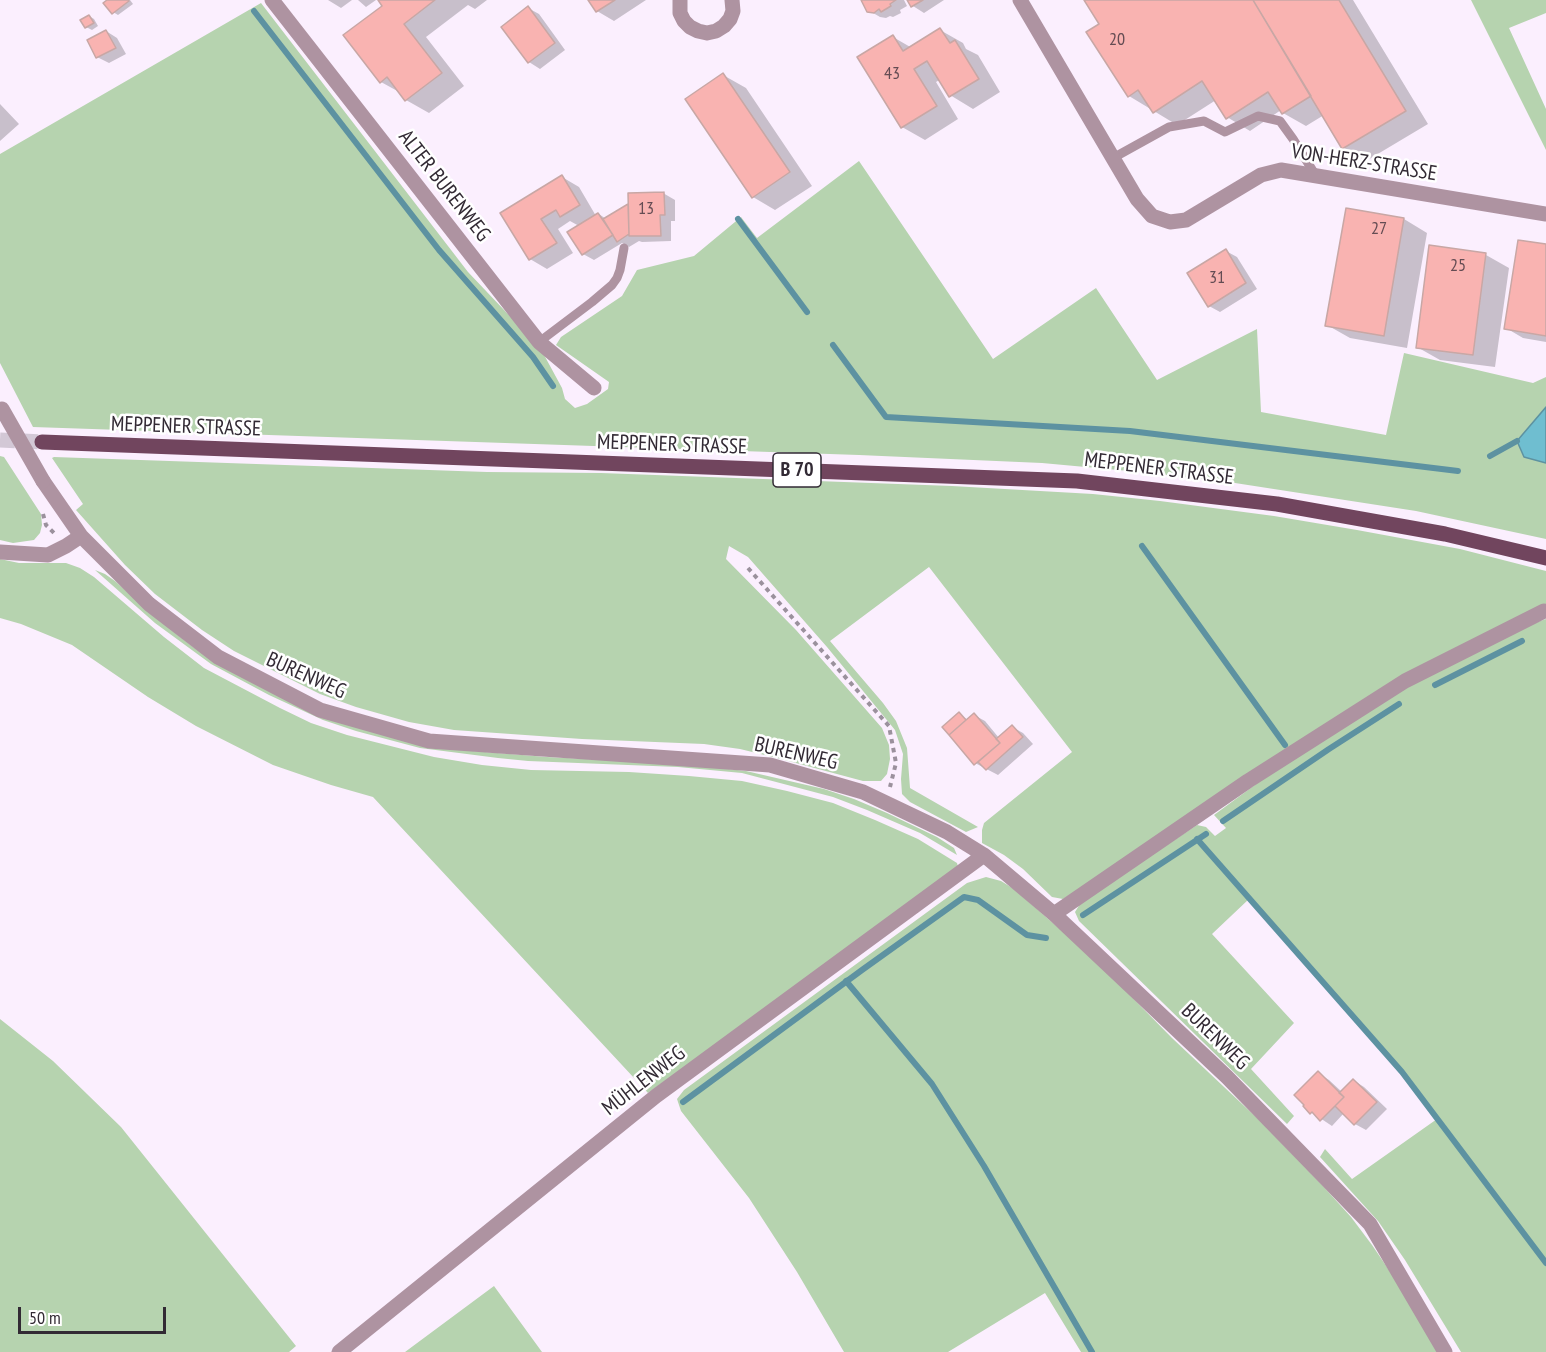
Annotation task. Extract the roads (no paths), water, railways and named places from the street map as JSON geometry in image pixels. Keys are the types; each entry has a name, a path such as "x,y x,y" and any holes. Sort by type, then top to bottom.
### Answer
{"main road":[{"name":"MEPPENER STRASSE","path":"42,442 1077,481 1277,504 1445,534 1546,558"}],"street":[{"name":"ALTER BURENWEG","path":"272,0 539,342 594,388"},
{"path":"680,0 680,13 684,21 690,27 707,33 716,31 730,19 734,0"},
{"name":"VON-HERZ-STRASSE","path":"1020,0 1137,199 1152,216 1170,222 1186,220 1261,175 1281,171 1546,214"},
{"name":"BURENWEG","path":"1,408 43,481 81,536 149,604 218,657 320,710 429,741 770,765 863,792 947,832 984,855 1054,914 1227,1077 1370,1224 1445,1352"},
{"path":"0,552 48,555 81,536"},
{"path":"1054,914 1248,781 1405,681 1544,611"},
{"name":"MÜHLENWEG","path":"339,1352 656,1096 984,855"}],"lane":[{"path":"1113,158 1168,127 1204,121 1225,132 1258,116 1280,121 1316,176"},
{"path":"539,342 612,285 620,270 624,248"}],"water":[{"path":"1546,407 1546,463 1524,457 1517,441"}],"waterway":[{"path":"254,11 439,250 533,357 553,386"},
{"path":"738,219 807,312"},
{"path":"833,345 886,417 1130,431 1458,471"},
{"path":"1490,456 1517,441"},
{"path":"1142,546 1285,745"},
{"path":"1435,685 1522,641"},
{"path":"1223,821 1399,704"},
{"path":"1083,915 1206,834"},
{"path":"1197,839 1402,1072 1546,1263"},
{"path":"683,1102 964,897 978,900 1027,935 1046,938"},
{"path":"846,981 932,1084 984,1166 1092,1352"}],"tunnel":[{"path":"0,440 42,442"}]}
